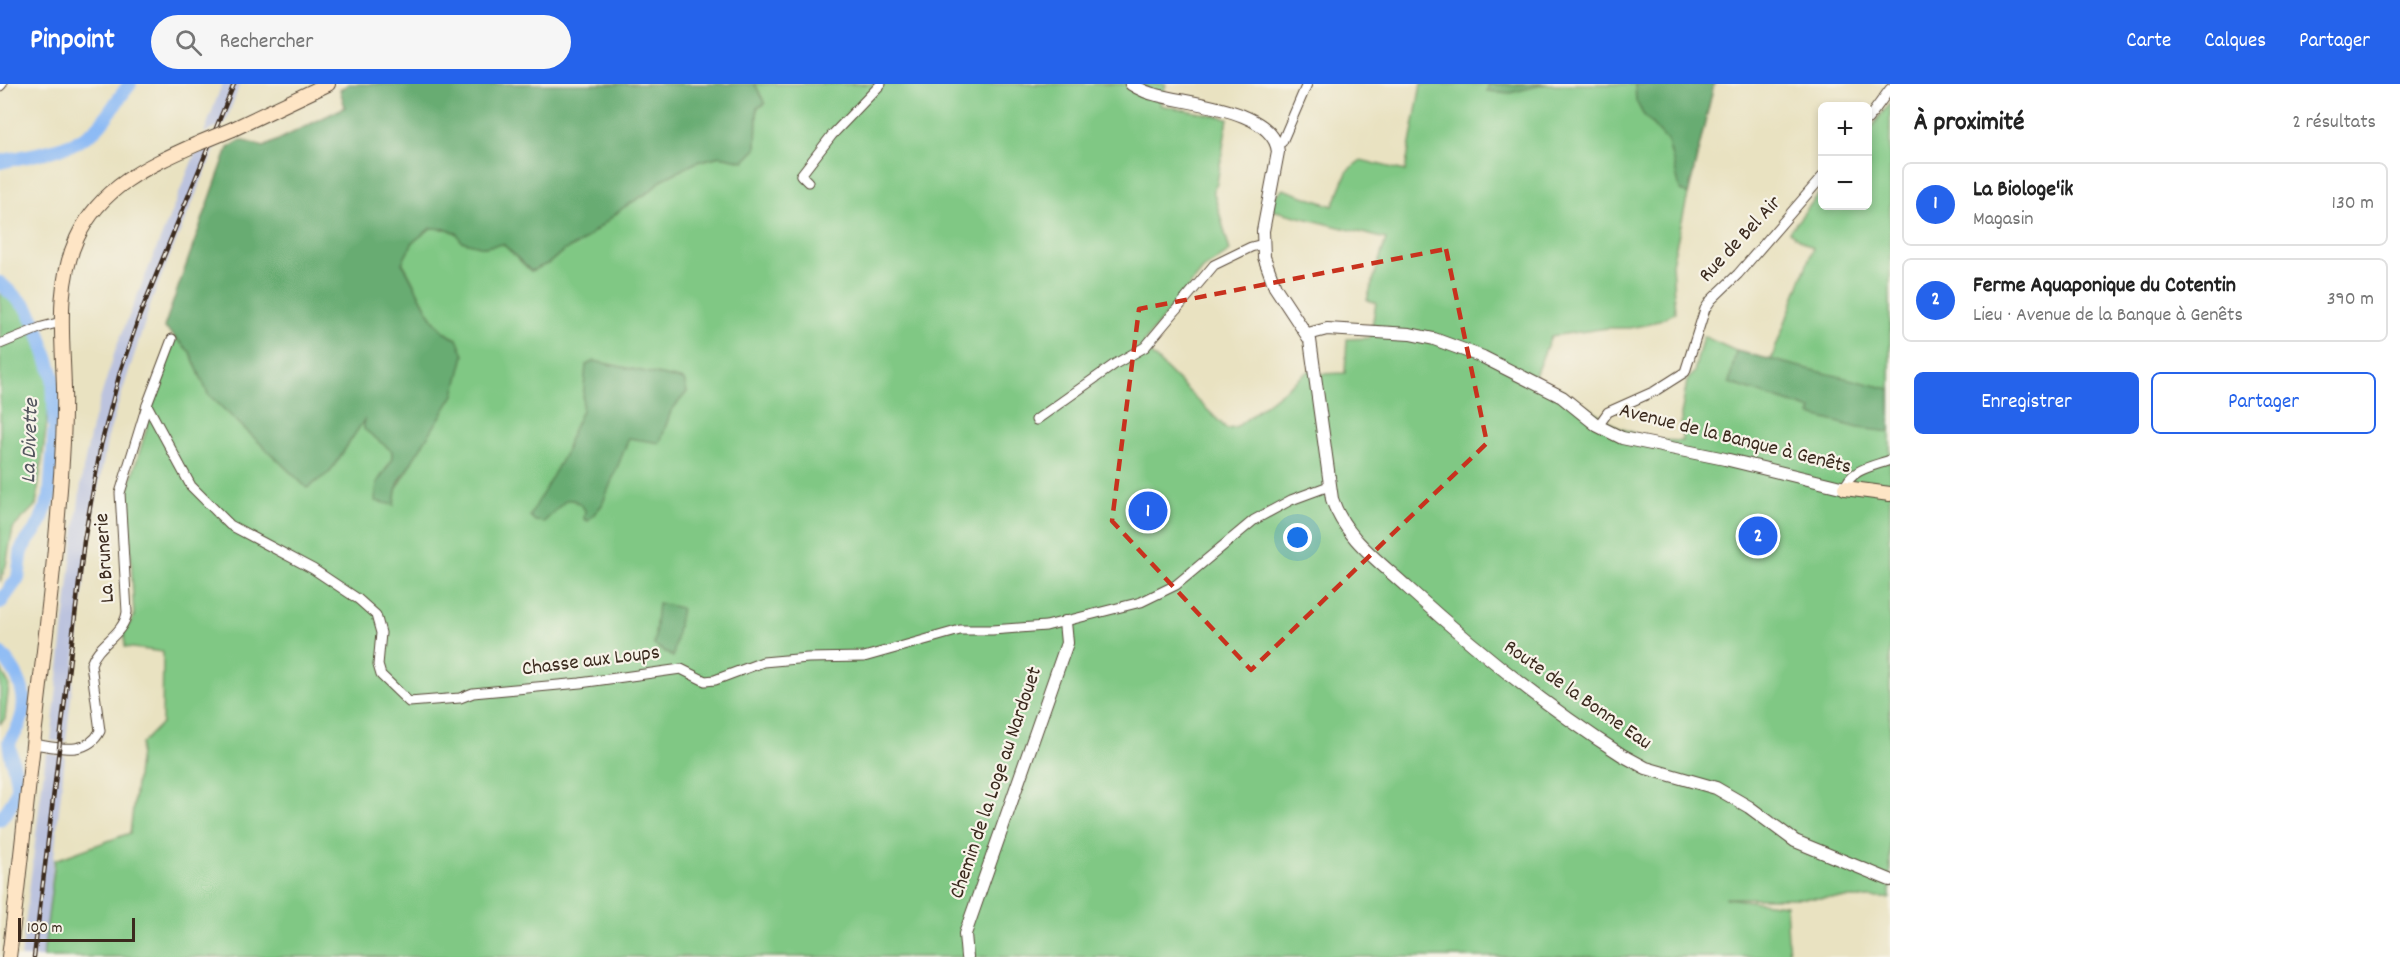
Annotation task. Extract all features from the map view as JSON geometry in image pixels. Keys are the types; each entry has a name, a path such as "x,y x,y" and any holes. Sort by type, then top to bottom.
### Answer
{"main road":[{"path":"9,957 59,503 64,390 61,299 69,258 77,237 92,213 124,181 158,162 328,84"},
{"name":"Avenue de la Banque à Genêts","path":"1845,488 1890,494"}],"street":[{"path":"808,182 801,175 832,135 881,84"},
{"path":"1131,84 1156,95 1249,118 1265,128 1277,144 1278,152 1263,231 1266,265 1275,287 1308,334"},
{"path":"1277,144 1282,142 1306,84"},
{"path":"1872,113 1890,89"},
{"name":"Rue de Bel Air","path":"1598,426 1608,412 1655,391 1685,372 1705,309 1711,300 1738,274 1818,182"},
{"path":"1036,420 1115,364 1145,347 1214,265 1251,247 1263,244"},
{"path":"0,344 61,322"},
{"name":"Avenue de la Banque à Genêts","path":"1308,334 1327,328 1396,333 1448,344 1483,357 1562,398 1613,435 1630,441 1725,459 1845,488"},
{"name":"Route de la Bonne Eau","path":"1308,334 1316,372 1329,486 1340,520 1360,545 1475,648 1622,755 1647,768 1716,788 1749,807 1795,841 1890,880"},
{"path":"147,405 172,339"},
{"name":"Chasse aux Loups","path":"147,405 191,486 230,525 313,569 358,599 376,615 381,633 378,665 381,675 409,702 460,698 473,693 580,684 681,669 697,679 715,680 752,666 777,660 864,657 960,630 1024,628 1065,622 1141,602 1176,585 1254,520 1284,503 1329,486"},
{"name":"La Brunerie","path":"33,744 82,748 95,740 100,731 91,664 96,654 122,627 127,618 120,493 147,405"},
{"path":"1845,488 1852,475 1890,460"},
{"name":"Chemin de la Loge au Nardouet","path":"967,957 965,934 1067,643 1065,622"}],"highlighted area":[{"path":"1446,249 1487,443 1251,670 1112,521 1139,309"}],"shaded area":[{"path":"222,84 240,84 225,124 204,133"},
{"path":"217,144 154,294 108,436 89,539 66,742 51,741 83,469 93,422 116,348 195,154"},
{"path":"46,753 65,756 43,957 21,957"}],"green space":[{"path":"348,84 755,84 765,104 757,108 756,149 744,161 720,156 697,162 663,179 580,243 563,251 549,263 531,271 503,244 484,247 461,241 457,233 448,229 431,228 413,242 402,263 432,317 447,334 457,339 464,355 454,395 399,482 394,505 375,501 377,483 392,460 392,451 364,429 364,420 330,472 307,488 208,394 190,352 164,327 228,148 241,140 264,147 345,107 340,90"},
{"path":"755,84 1166,84 1160,105 1228,118 1217,183 1213,190 1230,251 1203,269 1144,342 1149,352 1227,429 1235,428 1310,370 1320,374 1345,373 1347,339 1370,338 1376,303 1367,300 1386,239 1272,210 1273,198 1283,189 1333,206 1348,170 1361,160 1405,171 1421,84 1714,84 1672,263 1675,313 1650,324 1629,328 1608,328 1551,336 1534,378 1567,393 1619,428 1655,440 1682,441 1681,415 1687,381 1694,372 1703,336 1736,351 1771,360 1813,248 1789,232 1818,195 1818,210 1872,210 1872,127 1890,103 1890,898 1725,898 1786,905 1789,957 43,957 55,860 130,833 141,744 162,723 163,652 125,647 124,632 134,617 128,494 152,401 175,337 190,352 208,394 330,472 364,419 364,429 392,451 392,460 377,483 394,505 396,490 410,467 457,339 447,334 432,317 402,262 413,242 431,228 448,229 484,247 503,244 531,271 549,263 563,251 580,243 663,179 697,162 720,156 744,161 756,149 757,108 765,104"},
{"path":"1489,84 1546,84 1510,93 1487,91"},
{"path":"1635,84 1714,84 1688,195 1680,189 1668,142 1643,114 1636,101"},
{"path":"0,292 22,309 40,335 51,392 36,505 13,528 6,565 0,582"},
{"path":"1736,351 1890,389 1890,432 1859,428 1810,415 1812,410 1729,383"},
{"path":"594,361 684,380 687,392 671,411 660,443 629,438 602,505 588,521 584,519 585,510 581,505 575,501 566,500 544,522 535,521 530,516 567,450 568,441 582,410 586,365"},
{"path":"658,603 681,608 673,657 654,645"},
{"path":"0,668 9,685 5,719 0,724"}],"waterway":[{"name":"La Divette","path":"0,162 51,151 87,136 101,124 130,84"},
{"name":"La Divette","path":"0,283 27,308 36,324 53,376 55,429 50,497 39,525 22,548 18,578 0,603"},
{"name":"La Divette","path":"0,653 16,674 21,685 24,707 17,730 9,742 17,790 9,808 0,819"}],"railway":[{"path":"34,957 84,541 101,445 120,372 139,317 234,84"}],"place":[{"name":"La Biologe'ik","path":"1148,511"},
{"name":"Ferme Aquaponique du Cotentin","path":"1758,536"}]}
